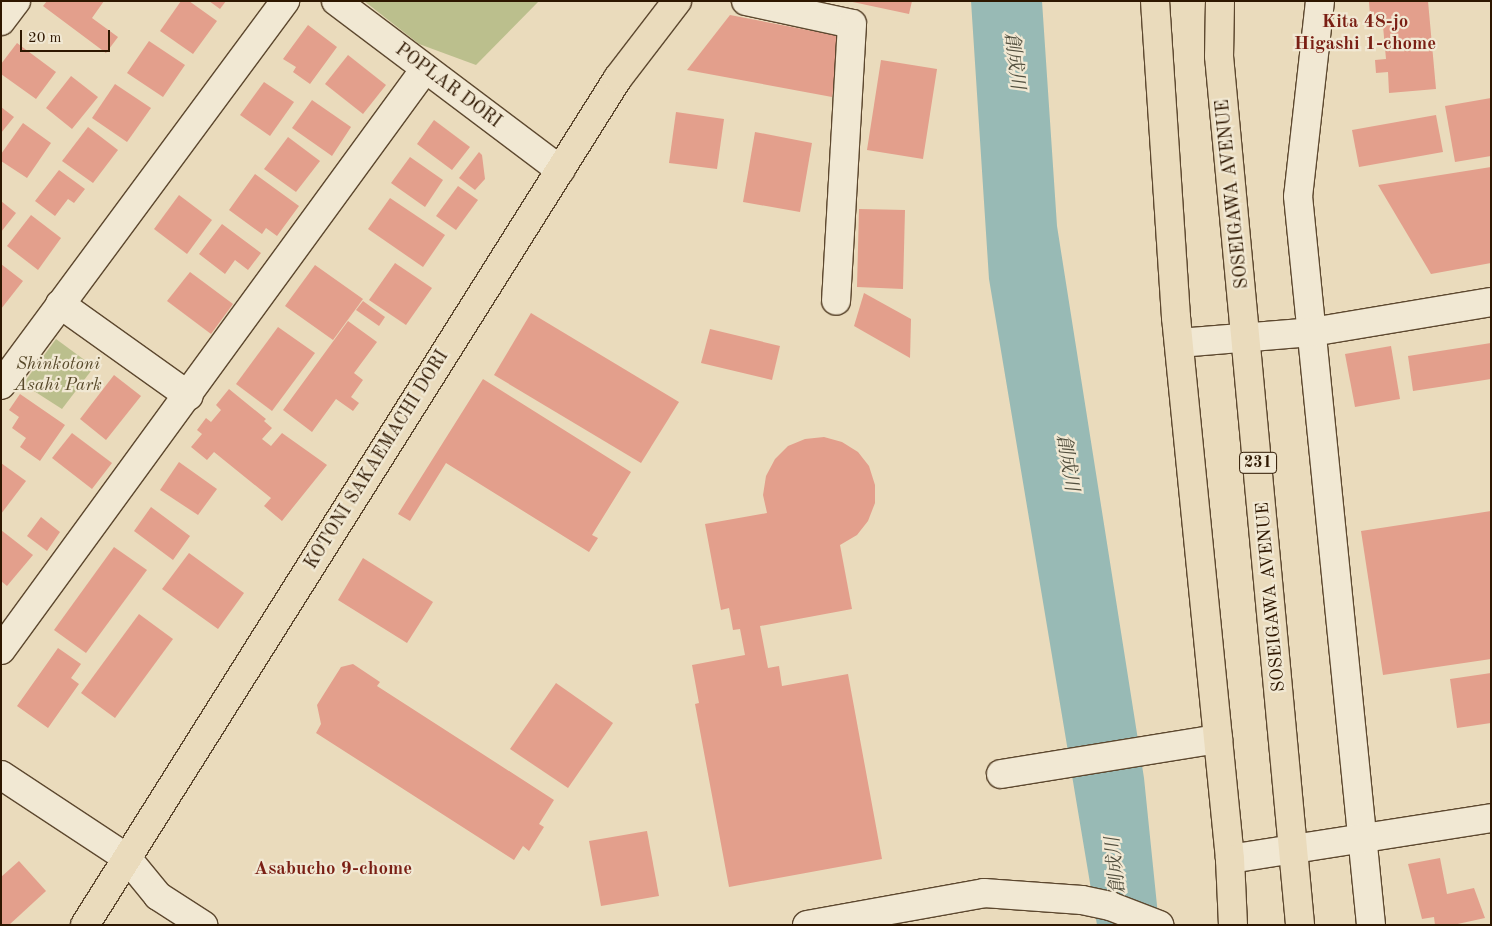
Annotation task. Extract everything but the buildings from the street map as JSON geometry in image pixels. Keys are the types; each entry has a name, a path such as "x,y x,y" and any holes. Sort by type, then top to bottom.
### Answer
{"main road":[{"name":"KOTONI SAKAEMACHI DORI","path":"85,925 618,78 677,1"},
{"path":"1155,1 1178,343 1230,859 1234,925"},
{"name":"SOSEIGAWA AVENUE","path":"1220,1 1219,56 1247,337 1300,925"}],"street":[{"path":"1,21 16,1"},
{"path":"1,385 284,1"},
{"name":"POPLAR DORI","path":"336,1 560,170"},
{"path":"746,1 852,24 836,301"},
{"path":"1320,1 1298,196 1364,839 1370,925"},
{"path":"1,650 189,396 425,69"},
{"path":"1178,343 1312,332 1491,302"},
{"path":"60,304 189,396"},
{"path":"1001,774 1218,739"},
{"path":"1,775 127,858 158,896 203,925"},
{"path":"1230,859 1491,818"},
{"path":"807,925 984,893 1082,900 1110,906 1159,925"}],"green space":[{"path":"364,1 539,1 476,65 419,44"},
{"name":"Shinkotoni Asahi Park","path":"56,339 94,367 62,409 23,384"}],"water":[{"name":"創成川","path":"971,1 1042,1 1057,226 1144,778 1159,925 1097,925 989,279"}],"district":[{"name":"Kita 48-jo Higashi 1-chome","path":"1365,34"},
{"name":"Asabucho 9-chome","path":"333,870"}]}
